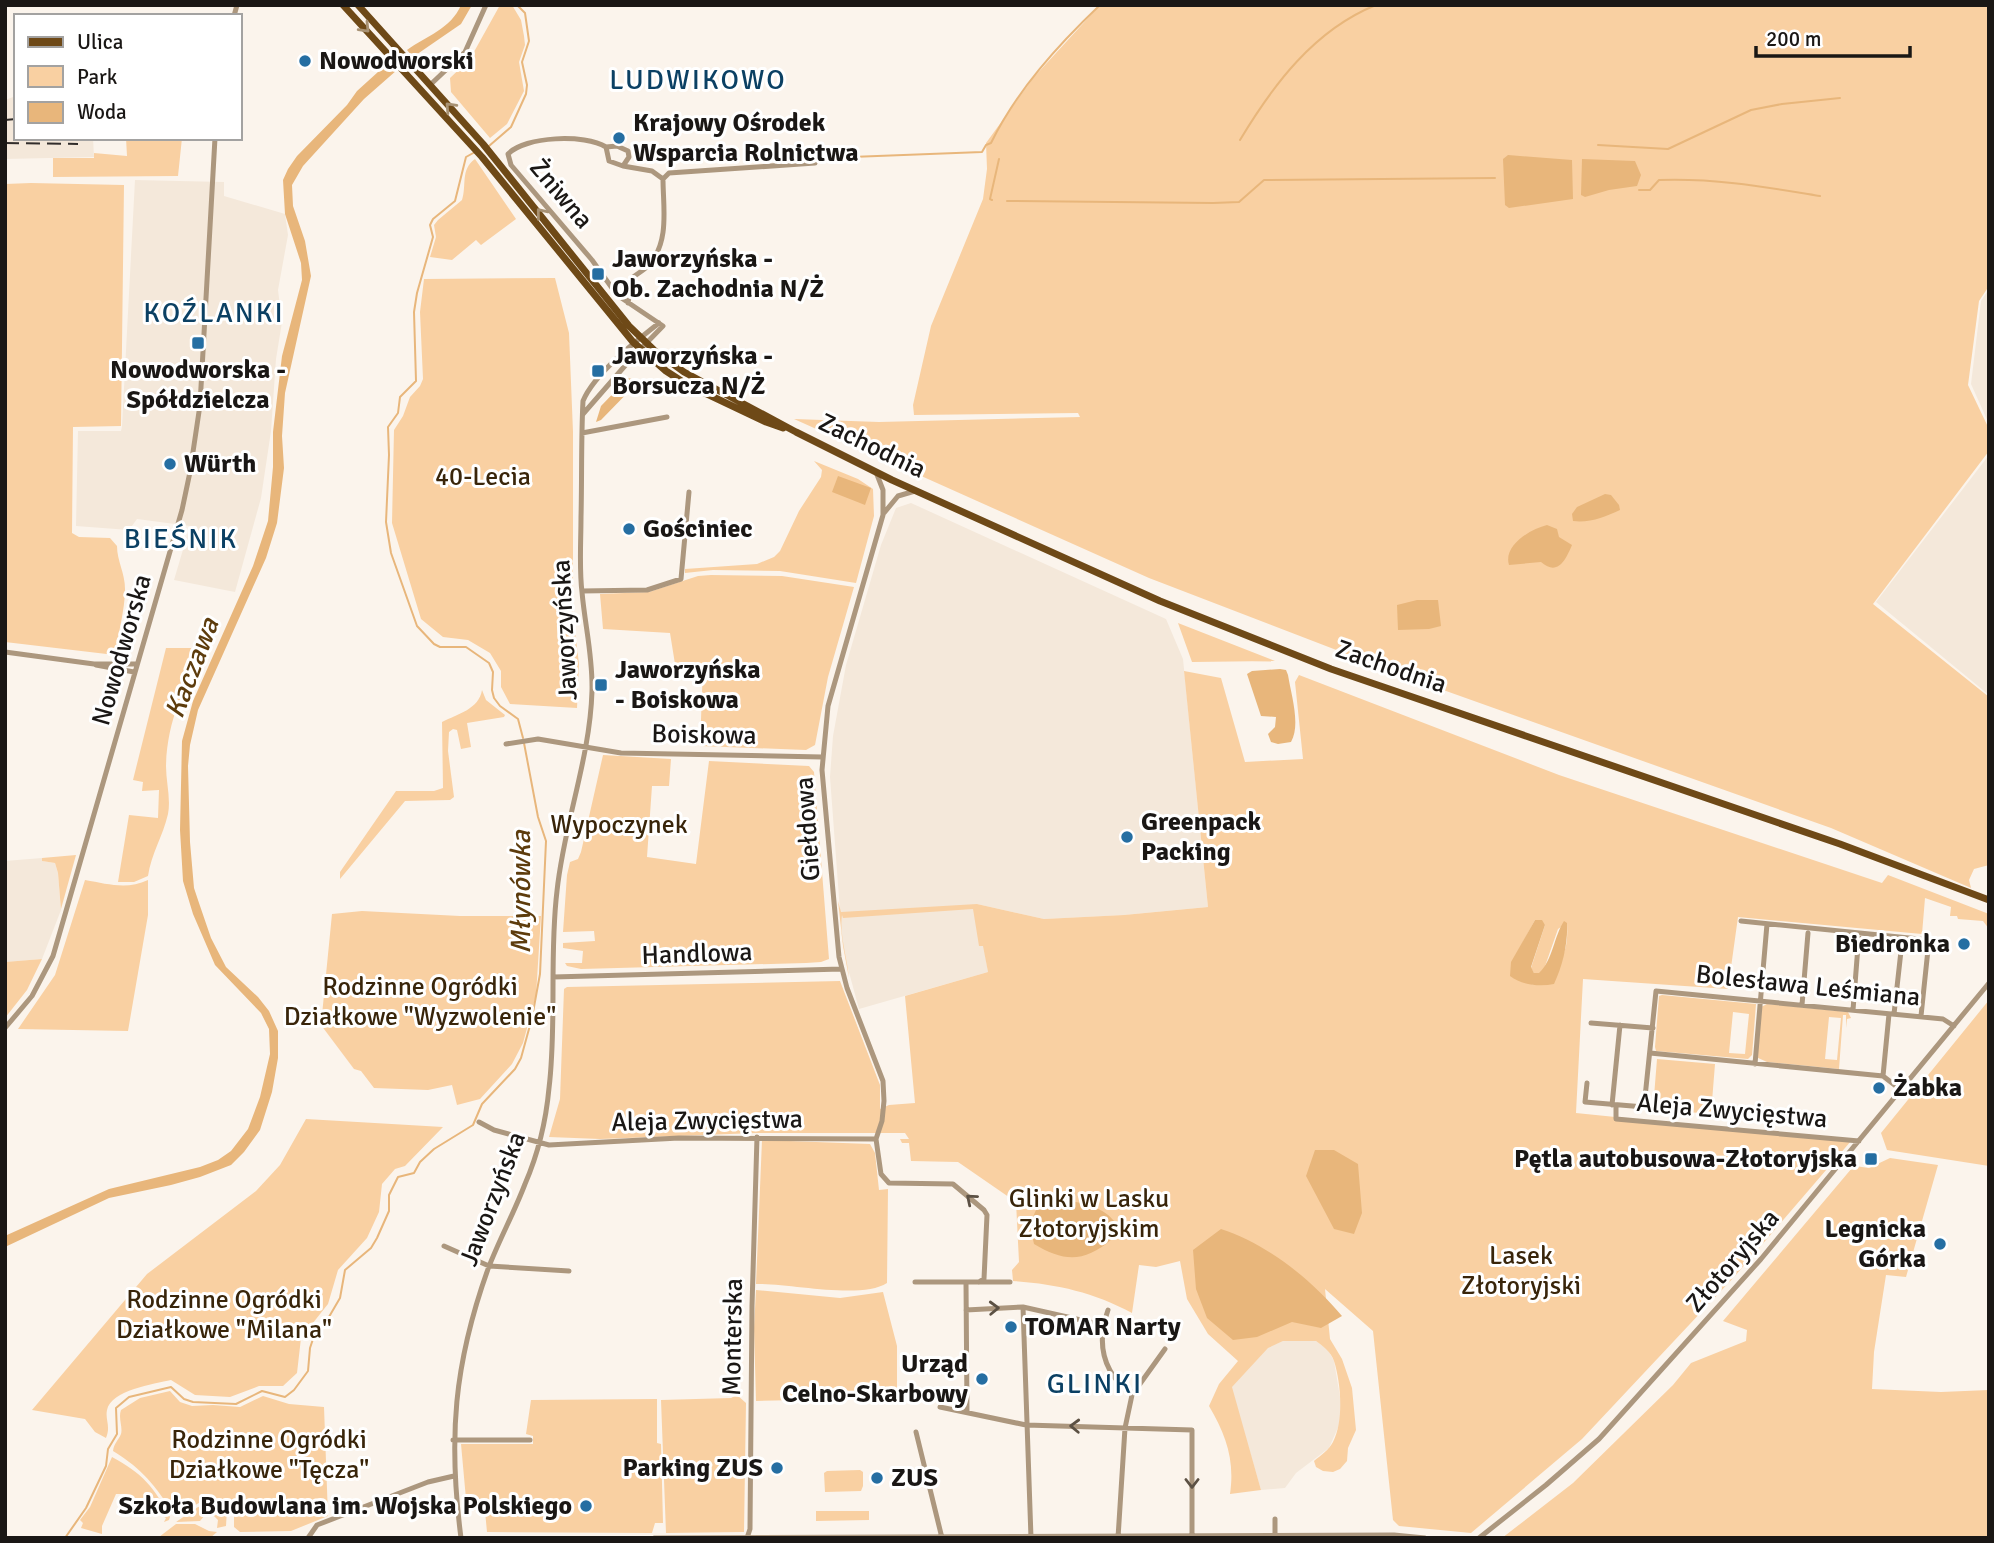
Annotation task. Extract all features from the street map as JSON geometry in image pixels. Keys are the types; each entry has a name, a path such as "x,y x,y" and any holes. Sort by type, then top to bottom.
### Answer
{"main road":[{"path":"343,5 474,147 644,346"},
{"path":"358,5 489,151 637,340"},
{"name":"Zachodnia","path":"644,346 684,372 876,472 1160,601 1331,669 1827,839 1989,901"}],"street":[{"path":"430,85 465,52 486,5"},
{"name":"Żniwna","path":"623,166 629,156 628,151 617,146 606,147 597,141 567,137 518,146 511,151 508,159 592,260 611,288 628,303 661,324"},
{"name":"Nowodworska","path":"6,1028 32,996 52,957 182,510 198,429 203,373 215,140"},
{"path":"606,147 609,161 652,171 663,179"},
{"path":"628,303 632,278 650,264 662,240 665,215 663,179 669,173 815,163"},
{"path":"583,414 661,324"},
{"name":"Jaworzyńska","path":"461,1538 453,1440 460,1366 474,1310 489,1266 525,1185 539,1142 552,1061 555,920 559,871 585,748 592,682 582,591 583,401 588,391 637,340 661,324"},
{"path":"582,433 667,417"},
{"name":"Giełdowa","path":"876,472 884,492 883,515 830,697 822,757 836,944 841,969 883,1081 882,1121 876,1139"},
{"path":"883,515 898,496 917,491"},
{"path":"582,591 647,590 681,579 688,492"},
{"path":"5,652 93,664 136,664"},
{"path":"93,664 107,669 134,672"},
{"name":"Boiskowa","path":"506,744 548,740 621,753 822,757"},
{"path":"1741,921 1929,940 1921,1016"},
{"path":"1755,1064 1767,924"},
{"path":"1802,1005 1808,933"},
{"path":"1853,1010 1859,933"},
{"path":"1883,1076 1902,942"},
{"name":"Handlowa","path":"553,977 841,969"},
{"name":"Złotoryjska","path":"1479,1538 1599,1439 1761,1259 1989,983"},
{"name":"Bolesława Leśmiana","path":"1653,1028 1656,991 1921,1016 1943,1019 1954,1026"},
{"path":"1587,1083 1585,1102 1644,1107 1653,1028 1591,1023"},
{"path":"1614,1105 1620,1025"},
{"path":"1650,1053 1883,1076 1901,1090"},
{"name":"Aleja Zwycięstwa","path":"1614,1105 1616,1119 1859,1141"},
{"name":"Aleja Zwycięstwa","path":"479,1122 494,1130 549,1144 679,1138 876,1139"},
{"name":"Monterska","path":"747,1537 750,1529 751,1306 757,1137"},
{"path":"876,1139 881,1174 889,1183 953,1184 984,1210 987,1217 984,1279 979,1282"},
{"path":"444,1246 489,1266 569,1271"},
{"path":"915,1282 1010,1282"},
{"path":"966,1282 967,1412"},
{"path":"965,1310 1023,1307 1103,1325"},
{"path":"1023,1307 1031,1537"},
{"path":"1108,1310 1101,1341 1105,1364 1119,1386 1132,1395"},
{"path":"1118,1537 1125,1428 1132,1395 1165,1349"},
{"path":"940,1407 1026,1425 1192,1430 1192,1537"},
{"path":"916,1432 942,1537"},
{"path":"453,1440 530,1440"},
{"path":"309,1538 317,1525 428,1482 454,1476"},
{"path":"1275,1519 1275,1537"},
{"path":"654,1538 1397,1535 1425,1538"}],"shaded area":[{"path":"14,97 14,140 93,140 94,157 5,159 5,100"},
{"path":"135,180 224,182 224,196 285,214 288,235 278,290 282,322 276,359 271,431 261,498 235,592 174,580 190,526 137,519 129,530 76,526 78,431 121,431 122,426"},
{"path":"1989,289 1989,424 1971,384 1981,301"},
{"path":"1989,455 1989,695 1876,602"},
{"path":"911,503 1166,619 1183,659 1208,907 1044,919 977,904 988,972 859,1009 842,938 830,777 833,736 846,665 881,545 896,508"},
{"path":"42,858 42,861 55,863 61,910 42,959 5,962 5,861"},
{"path":"1283,1341 1316,1341 1328,1350 1334,1361 1341,1403 1340,1423 1329,1448 1296,1473 1285,1488 1261,1490 1231,1387 1268,1347"}],"green space":[{"path":"500,5 512,5 521,20 525,45 519,62 524,91 507,124 490,138 451,92 450,78 470,59"},
{"path":"1100,5 1989,5 1989,286 1979,301 1968,385 1989,429 1989,451 1873,604 1989,697 1989,865 1974,869 1969,880 1971,888 1831,828 1404,676 1149,578 794,419 879,422 1080,417 1078,413 914,415 913,405 931,326 983,199 987,169 986,143 1034,77"},
{"path":"126,140 182,140 178,176 53,177 53,158 94,158 94,153 127,156"},
{"path":"475,159 516,219 481,245 476,240 452,260 430,257 436,237 434,225 462,200 467,168"},
{"path":"5,184 124,185 121,426 73,427 72,533 79,537 110,538 117,546 124,578 124,605 115,655 5,642"},
{"name":"40-Lecia","path":"555,278 569,333 573,432 573,615 579,664 577,708 510,704 501,687 501,671 490,653 468,640 443,637 421,619 392,523 394,430 410,397 423,379 420,312 424,279"},
{"path":"814,461 858,479 873,489 874,516 856,583 780,571 713,570 685,573 685,569 757,564 774,557 780,551 799,511 821,477 822,470"},
{"path":"698,576 782,576 854,587 828,677 815,745 806,750 700,746 703,666 675,664 670,633 603,629 600,594 649,592"},
{"path":"1178,623 1275,661 1192,662"},
{"path":"166,648 205,648 190,676 173,719 166,766 168,814 148,876 134,882 118,882 129,815 158,818 159,790 142,791 143,782 133,780"},
{"path":"1184,671 1221,678 1245,762 1303,759 1295,682 1299,675 1559,775 1882,883 1888,875 1989,914 1989,929 1983,921 1950,916 1951,907 1925,898 1922,934 1738,917 1728,989 1583,979 1576,1113 1851,1141 1735,1276 1582,1439 1471,1533 1399,1526 1393,1520 1373,1331 1325,1289 1330,1339 1342,1359 1352,1388 1356,1430 1348,1448 1347,1461 1333,1472 1316,1467 1314,1461 1331,1445 1339,1424 1340,1391 1333,1358 1316,1341 1283,1341 1268,1348 1232,1387 1261,1490 1230,1494 1228,1448 1209,1406 1219,1384 1238,1361 1208,1334 1187,1299 1180,1261 1156,1267 1139,1265 1132,1313 1074,1290 1013,1281 1012,1270 1019,1262 1016,1202 958,1162 911,1161 909,1143 902,1143 900,1139 909,1139 905,1133 756,1133 600,1139 549,1137 560,1099 564,989 567,987 840,981 880,1085 880,1109 889,1105 915,1103 905,996 988,972 983,946 979,946 973,909 843,918 842,915 849,978 843,946 838,901 841,912 977,904 1044,919 1208,907","holes":["1535,920 1545,925 1531,968 1534,973 1540,973 1544,969 1558,929 1567,923 1566,945 1556,965 1533,985 1512,962"]},
{"path":"482,690 486,700 505,715 467,723 471,747 461,749 457,730 449,732 448,751 454,797 450,800 405,801 340,879 340,872 396,791 434,791 443,788 442,722 477,702"},
{"name":"Wypoczynek","path":"603,755 671,759 669,786 652,786 647,857 696,864 709,761 809,766 814,772 829,959 806,963 581,969 567,966 565,963 582,963 583,951 563,948 563,943 595,941 594,931 563,932 567,875 570,862 578,859 581,852"},
{"path":"76,855 61,910 55,863 42,861 42,858"},
{"path":"85,880 133,885 148,880 148,915 128,1031 18,1029 55,975"},
{"name":"Rodzinne Ogródki Działkowe \"Wyzwolenie\"","path":"362,911 460,916 541,916 536,995 523,1043 512,1064 480,1099 457,1105 452,1085 428,1090 374,1088 361,1071 354,1069 321,1025 332,914"},
{"path":"42,959 27,990 5,1018 5,962"},
{"path":"1659,996 1756,1004 1752,1055 1748,1059 1656,1051","holes":["1733,1012 1749,1014 1745,1054 1729,1053"]},
{"path":"1989,1000 1989,1166 1887,1150 1881,1133"},
{"path":"1767,1004 1848,1012 1851,1018 1847,1019 1846,1028 1846,1015 1843,1015 1839,1069 1767,1062 1756,1057 1761,1007","holes":["1829,1017 1841,1018 1837,1060 1825,1059"]},
{"path":"1657,1059 1715,1064 1711,1114 1653,1109"},
{"name":"Rodzinne Ogródki Działkowe \"Milana\"","path":"306,1119 443,1127 405,1166 395,1169 382,1184 379,1212 367,1238 338,1270 328,1304 301,1338 297,1373 283,1386 259,1386 230,1397 195,1395 171,1380 134,1389 116,1397 110,1403 107,1410 106,1438 95,1432 85,1419 32,1410 147,1274 256,1191 280,1165"},
{"path":"762,1140 870,1144 875,1153 879,1190 888,1189 887,1283 875,1288 843,1291 756,1284"},
{"path":"1890,1158 1938,1165 1906,1277 1886,1275 1874,1352 1872,1389 1941,1392 1989,1390 1989,1538 1502,1538 1573,1483 1673,1385 1691,1363 1746,1341 1747,1330 1723,1321 1852,1168 1869,1168"},
{"path":"756,1290 840,1298 883,1292 897,1346 897,1398 756,1401"},
{"name":"Rodzinne Ogródki Działkowe \"Tęcza\"","path":"170,1391 180,1402 192,1406 240,1407 263,1396 289,1404 324,1407 328,1516 291,1531 240,1532 234,1527 234,1500 204,1500 178,1515 174,1514 148,1479 113,1451 121,1434 121,1410 140,1398"},
{"path":"737,1395 746,1403 744,1532 666,1533 661,1400 731,1398"},
{"path":"657,1399 657,1443 661,1444 663,1523 655,1523 652,1533 487,1532 485,1511 467,1510 461,1444 533,1444 533,1436 526,1434 531,1400"},
{"path":"112,1457 131,1469 153,1489 170,1517 169,1520 164,1522 166,1518 124,1494 116,1494 102,1526 102,1534 81,1528 83,1523 80,1520 90,1507"},
{"path":"827,1471 863,1472 861,1491 825,1492 824,1473"},
{"path":"220,1504 227,1509 226,1526 217,1528 218,1520 212,1514 205,1515 200,1521 176,1522 198,1507"},
{"path":"816,1511 869,1511 869,1520 816,1521"},
{"path":"176,1524 195,1524 217,1532 210,1538 159,1537"}],"water":[{"path":"461,5 472,5 461,24 413,57 407,50 445,26"},
{"path":"389,62 397,70 364,99 303,166 292,185 293,206 305,241 311,276 285,393 282,436 284,468 277,523 266,558 198,710 190,745 190,842 194,888 211,938 226,967 258,997 269,1011 278,1031 278,1058 272,1092 260,1130 231,1165 171,1185 109,1198 5,1247 7,1235 109,1189 200,1167 218,1160 231,1151 248,1129 260,1097 270,1054 269,1029 261,1013 215,965 193,914 183,881 180,830 182,741 193,701 253,566 268,521 273,432 282,356 302,280 301,263 285,214 283,180 297,156 347,105 357,91"},
{"path":"1508,155 1572,160 1573,199 1509,208 1505,205 1503,159"},
{"path":"1582,159 1635,161 1641,175 1637,186 1585,197 1581,195"},
{"path":"628,378 639,381 596,422 601,406"},
{"path":"838,476 871,488 865,505 832,492"},
{"path":"1605,494 1611,495 1620,510 1597,519 1573,521 1572,514 1577,507"},
{"path":"1547,525 1557,529 1559,537 1572,545 1561,564 1552,568 1541,562 1509,565 1510,551 1519,539"},
{"path":"1417,600 1438,600 1441,626 1398,630 1397,605"},
{"path":"1286,670 1288,675 1295,727 1291,742 1278,744 1271,742 1268,734 1275,727 1276,717 1261,716 1247,674 1252,671"},
{"path":"1535,920 1542,920 1545,925 1531,967 1534,973 1539,973 1544,968 1564,921 1567,923 1564,954 1554,984 1531,984 1510,976 1511,962"},
{"path":"1315,1150 1334,1150 1358,1164 1362,1213 1354,1234 1334,1229 1306,1176"},
{"path":"1054,1199 1079,1203 1102,1211 1114,1221 1112,1239 1092,1252 1074,1257 1064,1257 1034,1244 1032,1227 1035,1213 1040,1203"},
{"path":"1221,1229 1255,1244 1287,1264 1342,1316 1321,1328 1292,1322 1257,1337 1233,1340 1207,1318 1196,1289 1193,1250"}],"waterway":[{"name":"Młynówka","path":"489,146 511,127 526,94 527,85 522,62 529,41 525,13 517,5"},
{"path":"825,158 982,152 986,145 991,143 1001,123 1040,69 1100,5"},
{"path":"1240,140 1266,99 1314,44 1333,29 1376,5"},
{"path":"1598,145 1668,149 1751,110 1840,98"},
{"name":"Młynówka","path":"475,152 466,157 455,201 433,219 430,225 433,237 414,312 416,381 400,397 398,413 388,427 386,522 391,553 417,626 434,644 440,647 466,647 489,663 493,672 494,698 518,719 523,738"},
{"path":"992,200 990,199 999,159"},
{"path":"1007,201 1239,202 1264,180 1495,178"},
{"path":"1639,190 1650,190 1659,180 1700,180 1820,196"},
{"name":"Młynówka","path":"65,1538 86,1508 106,1466 108,1449 117,1434 116,1408 129,1397 171,1387 184,1399 193,1402 236,1404 262,1391 285,1397 294,1390 308,1371 310,1348 315,1333 326,1322 340,1298 345,1270 371,1248 377,1238 389,1211 389,1195 398,1177 414,1173 420,1162 434,1149 473,1125 482,1104 515,1069 521,1058 532,1018 540,974 546,841 538,817 524,743"}],"railway":[{"path":"5,120 14,119"},
{"path":"5,143 78,144"}],"place":[{"name":"Nowodworski","path":"305,61"},
{"name":"Krajowy Ośrodek Wsparcia Rolnictwa","path":"619,138"},
{"name":"Jaworzyńska - Ob. Zachodnia N/Ż","path":"598,274"},
{"name":"Nowodworska - Spółdzielcza","path":"198,343"},
{"name":"Jaworzyńska - Borsucza N/Ż","path":"598,371"},
{"name":"Würth","path":"170,464"},
{"name":"Gościniec","path":"629,529"},
{"name":"Jaworzyńska - Boiskowa","path":"601,685"},
{"name":"Greenpack Packing","path":"1127,837"},
{"name":"Biedronka","path":"1964,944"},
{"name":"Żabka","path":"1879,1088"},
{"name":"Pętla autobusowa-Złotoryjska","path":"1871,1159"},
{"name":"Legnicka Górka","path":"1940,1244"},
{"name":"TOMAR Narty","path":"1011,1327"},
{"name":"Urząd Celno-Skarbowy","path":"982,1379"},
{"name":"Parking ZUS","path":"777,1468"},
{"name":"ZUS","path":"877,1478"},
{"name":"Szkoła Budowlana im. Wojska Polskiego","path":"586,1506"}],"district":[{"name":"LUDWIKOWO","path":"698,80"},
{"name":"KOŹLANKI","path":"214,313"},
{"name":"BIEŚNIK","path":"181,539"},
{"name":"GLINKI","path":"1095,1384"}],"water label":[{"name":"Kaczawa","path":"192,668"}],"park label":[{"name":"Glinki w Lasku Złotoryjskim","path":"1089,1214"},
{"name":"Lasek Złotoryjski","path":"1521,1271"}]}
